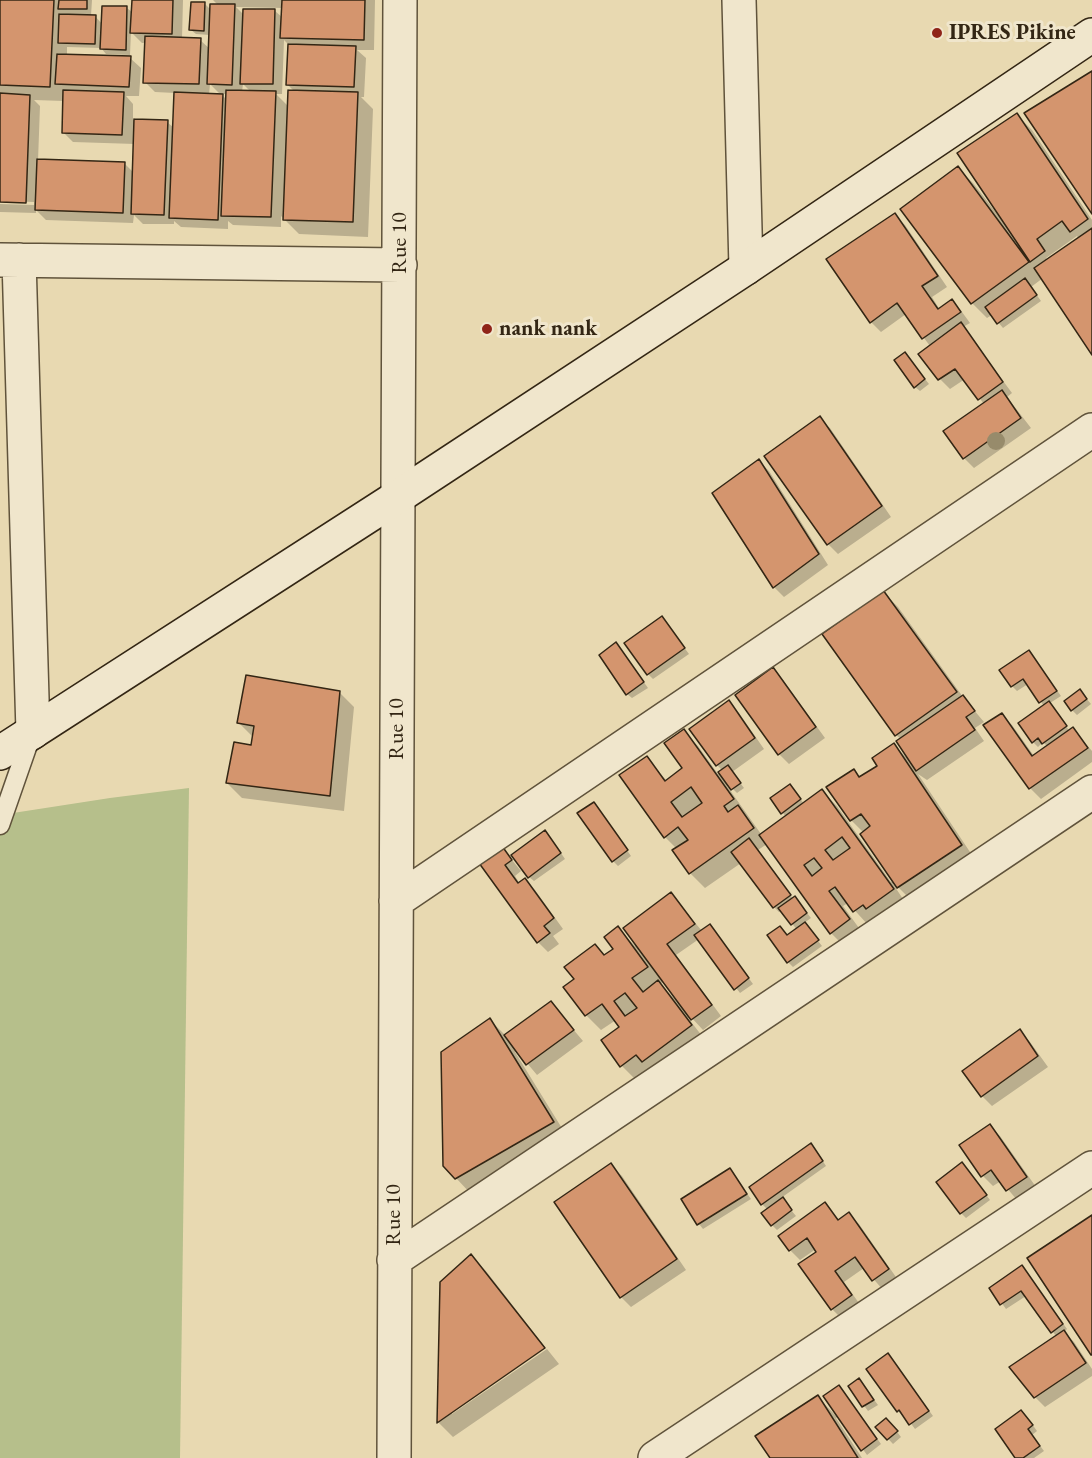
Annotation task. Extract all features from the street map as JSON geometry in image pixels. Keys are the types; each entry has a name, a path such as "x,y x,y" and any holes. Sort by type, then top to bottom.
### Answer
{"street":[{"name":"Rue 10","path":"394,1458 400,0"},
{"path":"739,0 746,267"},
{"path":"0,753 399,496 1090,38"},
{"path":"33,732 10,260 399,265"},
{"path":"396,901 1092,430"},
{"path":"394,1260 1092,792"},
{"path":"655,1458 1092,1168"}],"lane":[{"path":"0,825 33,732"}],"green space":[{"path":"189,788 180,1458 0,1458 0,815"}],"building":[{"path":"0,0 54,0 50,87 0,85"},
{"path":"59,0 87,0 87,9 58,9"},
{"path":"132,0 173,0 172,34 130,33"},
{"path":"282,0 365,0 364,40 280,38"},
{"path":"191,2 205,2 204,31 189,30"},
{"path":"210,4 235,4 232,85 207,84"},
{"path":"102,6 127,6 126,50 100,49"},
{"path":"243,9 275,9 273,84 240,84"},
{"path":"59,14 96,15 95,44 58,43"},
{"path":"145,36 201,38 199,84 143,83"},
{"path":"288,44 356,46 354,87 286,85"},
{"path":"57,54 131,56 129,87 55,84"},
{"path":"1092,71 1092,214 1024,113"},
{"path":"63,90 124,92 122,135 62,133"},
{"path":"226,90 276,91 271,217 221,216"},
{"path":"288,90 358,92 353,222 283,220"},
{"path":"174,92 223,94 218,220 169,218"},
{"path":"0,93 30,95 26,203 0,202"},
{"path":"1017,113 1088,219 1070,232 1062,221 1037,239 1045,251 1030,262 957,153"},
{"path":"134,119 168,120 164,215 131,214"},
{"path":"37,159 125,162 123,213 35,210"},
{"path":"958,166 1029,262 971,304 900,209"},
{"path":"895,213 938,276 922,286 938,309 952,299 961,312 922,339 897,303 870,323 826,259"},
{"path":"1092,228 1092,355 1034,268"},
{"path":"1025,278 1037,295 997,324 985,307"},
{"path":"961,322 1003,382 978,400 955,369 938,380 918,354"},
{"path":"905,352 925,379 914,388 894,360"},
{"path":"1002,390 1021,418 963,459 943,431"},
{"path":"820,416 882,506 827,545 764,456"},
{"path":"759,459 819,554 773,588 712,493"},
{"path":"883,590 957,692 895,736 822,634"},
{"path":"662,616 685,648 647,675 624,643"},
{"path":"616,642 644,682 626,695 599,655"},
{"path":"1029,650 1057,691 1039,703 1023,679 1011,687 999,670"},
{"path":"773,667 816,727 778,755 735,695"},
{"path":"246,675 340,691 330,796 226,783 234,742 251,745 254,726 237,723"},
{"path":"1080,689 1087,699 1071,711 1064,701"},
{"path":"963,695 975,711 966,717 975,730 916,771 896,741"},
{"path":"729,700 755,738 716,766 689,729"},
{"path":"1049,701 1067,726 1042,744 1038,738 1032,743 1018,723"},
{"path":"1002,713 1032,756 1073,727 1088,748 1029,789 983,725"},
{"path":"684,729 734,799 724,806 728,812 738,805 754,828 689,874 672,850 688,840 678,827 664,838 619,775 647,756 665,781 682,768 664,743","holes":["691,787 702,803 682,817 671,802"]},
{"path":"894,743 962,845 897,888 860,834 870,826 861,814 850,821 826,787 854,769 859,777 877,766 872,758"},
{"path":"728,765 741,783 731,790 718,772"},
{"path":"790,784 801,799 781,814 770,798"},
{"path":"822,789 894,889 866,909 863,905 853,912 835,887 829,891 850,919 830,934 759,835","holes":["842,837 850,848 833,860 825,850","814,858 822,868 812,876 804,865"]},
{"path":"594,802 628,850 612,862 577,813"},
{"path":"545,830 561,853 528,878 511,855"},
{"path":"749,838 791,895 773,908 731,852"},
{"path":"502,846 512,860 505,865 518,883 525,878 554,918 544,926 550,933 537,943 479,863"},
{"path":"671,892 695,924 667,944 712,1005 691,1020 623,928"},
{"path":"795,896 807,913 791,925 778,908"},
{"path":"805,922 819,940 787,963 767,935 780,926 787,935"},
{"path":"710,924 749,978 734,990 694,935"},
{"path":"618,926 648,967 632,978 643,992 658,980 692,1025 642,1062 636,1055 620,1067 601,1040 619,1027 602,1004 585,1016 563,987 574,979 564,967 595,944 604,955 613,949 604,937","holes":["625,993 637,1008 625,1016 614,1001"]},
{"path":"551,1001 574,1030 526,1065 504,1035"},
{"path":"490,1018 554,1122 455,1179 443,1166 441,1052"},
{"path":"1020,1029 1038,1056 981,1097 962,1071"},
{"path":"990,1124 1027,1177 1006,1191 991,1170 981,1177 959,1145"},
{"path":"811,1143 823,1161 761,1205 749,1187"},
{"path":"962,1162 987,1195 960,1214 936,1182"},
{"path":"611,1163 677,1259 620,1298 554,1202"},
{"path":"730,1168 747,1194 697,1225 681,1199"},
{"path":"783,1197 792,1210 771,1226 761,1213"},
{"path":"825,1202 838,1220 849,1212 889,1269 872,1281 855,1257 835,1271 852,1295 831,1310 798,1264 816,1252 807,1238 789,1251 778,1236"},
{"path":"1092,1215 1092,1355 1091,1355 1027,1258"},
{"path":"471,1254 545,1348 437,1423 440,1282"},
{"path":"1022,1265 1063,1324 1051,1333 1021,1291 1000,1305 989,1288"},
{"path":"1064,1330 1086,1363 1034,1398 1009,1367"},
{"path":"888,1353 929,1411 909,1425 866,1369"},
{"path":"859,1378 874,1400 862,1407 848,1386"},
{"path":"839,1385 877,1439 861,1451 823,1396"},
{"path":"818,1395 858,1458 770,1458 755,1436"},
{"path":"1021,1410 1033,1425 1028,1429 1040,1446 1023,1458 1015,1458 995,1429"},
{"path":"886,1418 898,1431 887,1440 875,1427"}],"place":[{"name":"IPRES Pikine","path":"937,33"},
{"name":"nank nank","path":"487,329"}]}
